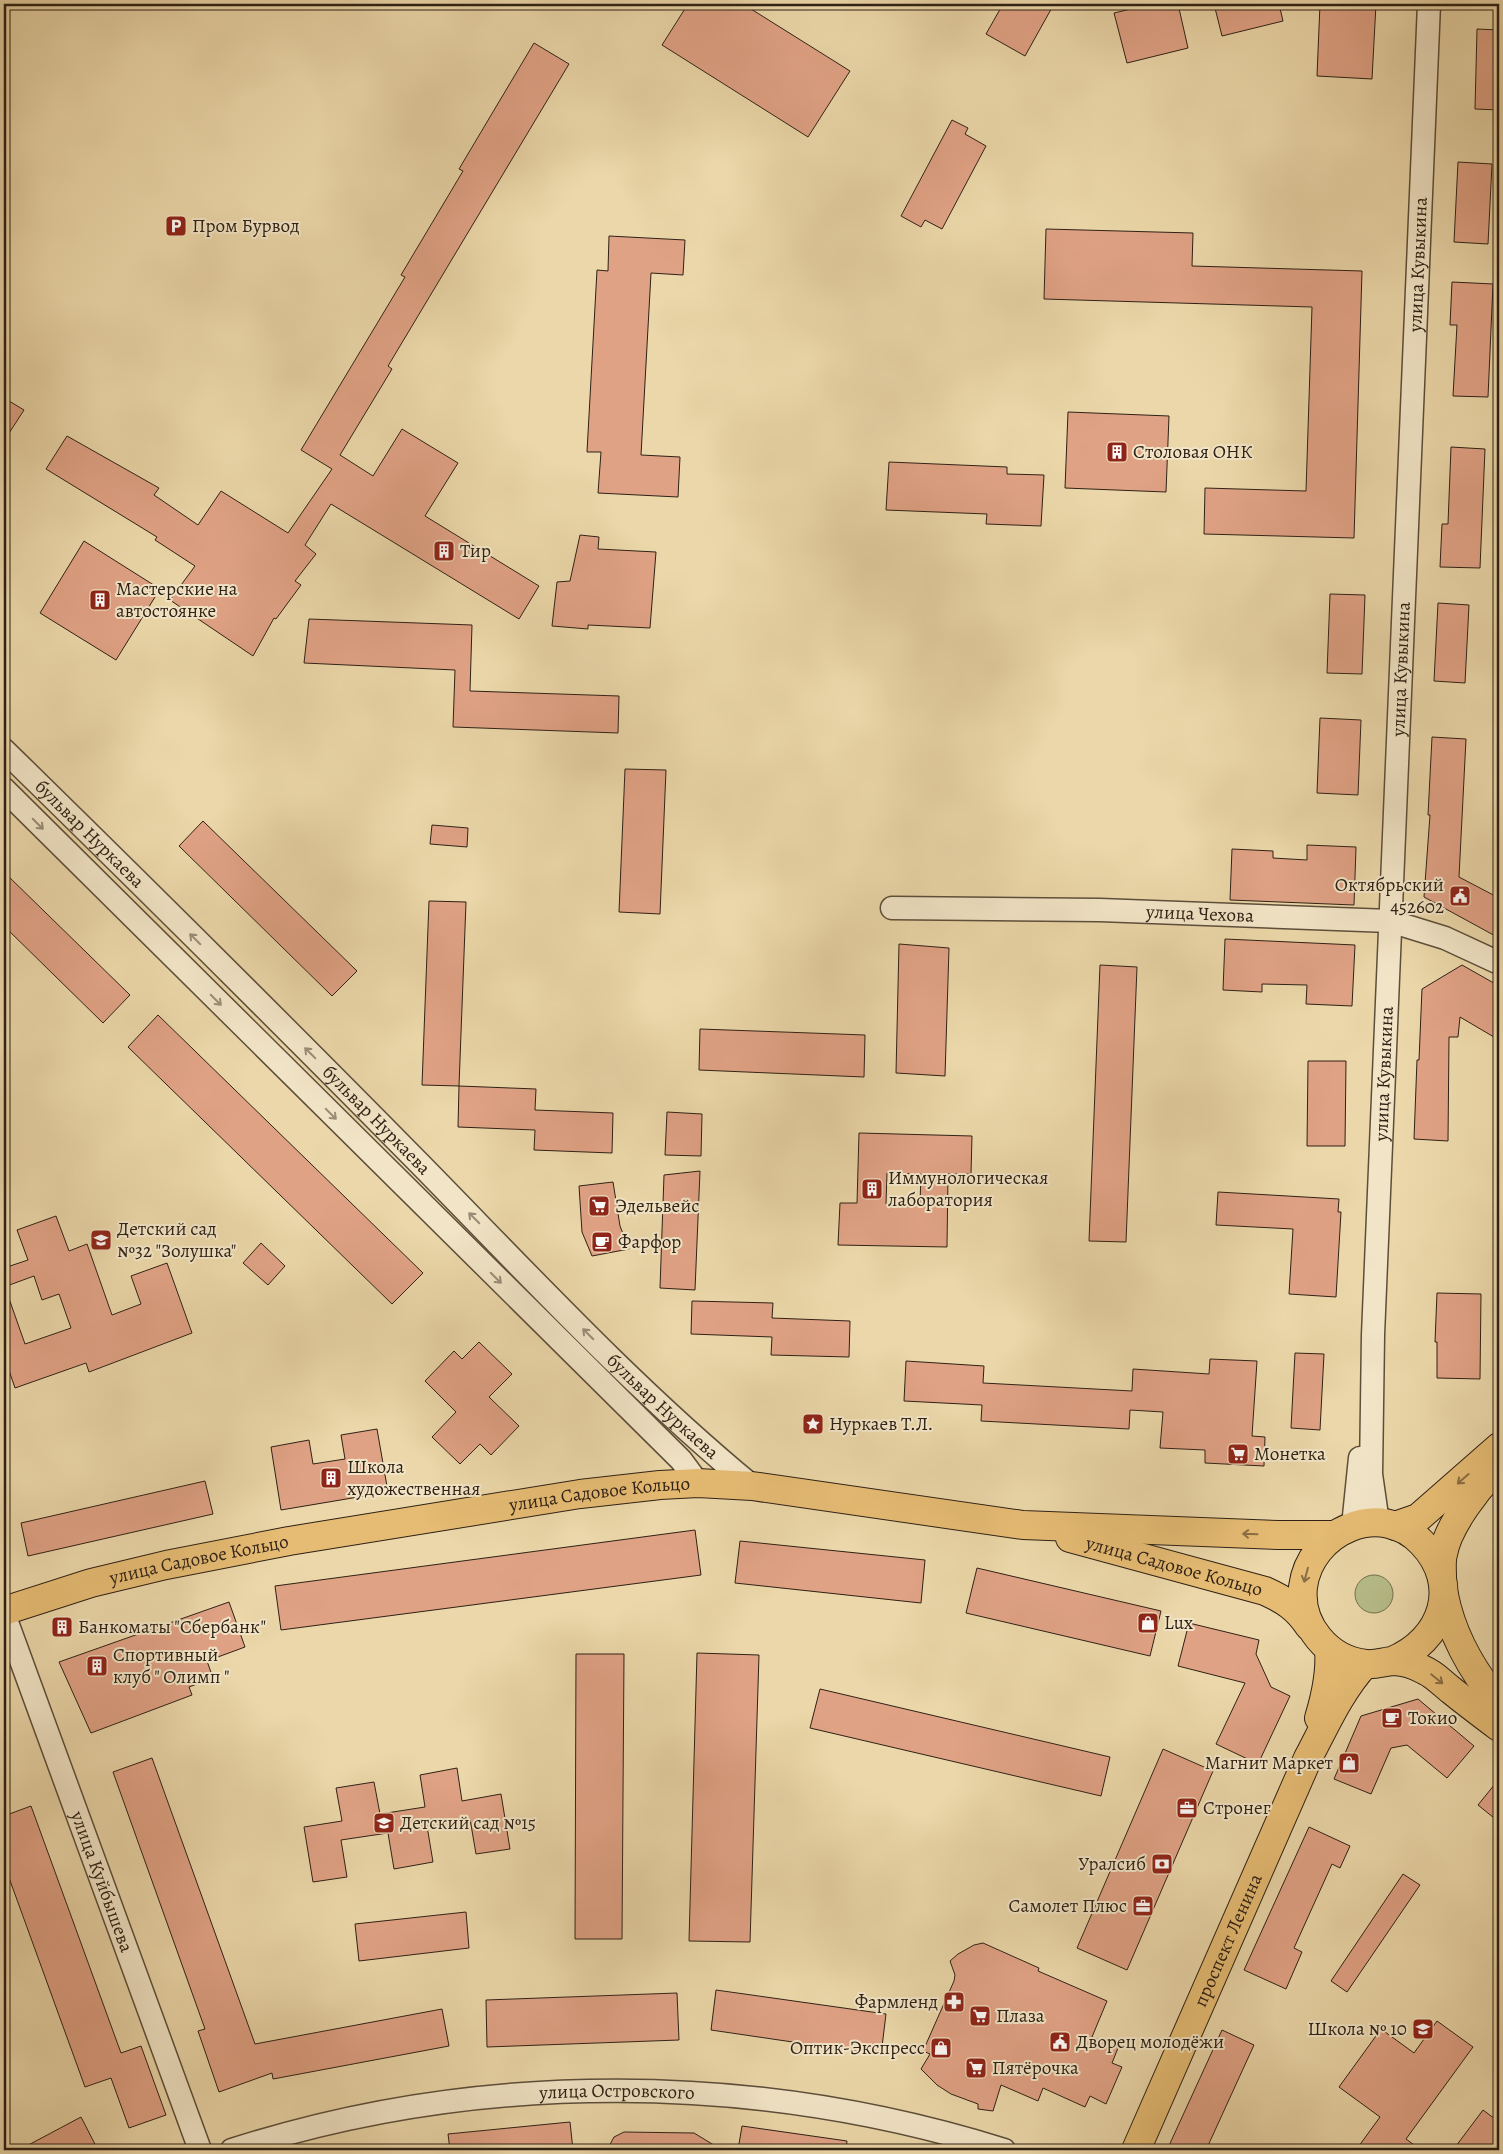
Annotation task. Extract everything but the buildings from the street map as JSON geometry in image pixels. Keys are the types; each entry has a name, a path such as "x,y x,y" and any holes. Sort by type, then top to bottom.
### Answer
{"main road":[{"path":"1499,1447 1418,1518 1365,1527 1320,1546 1310,1561 1304,1577 1302,1594 1305,1612 1311,1628 1329,1649 1340,1656 1366,1664 1392,1661 1407,1656 1430,1636 1442,1608 1443,1553 1451,1530 1466,1507 1499,1466"},
{"name":"улица Садовое Кольцо","path":"4,1612 91,1583 166,1565 289,1541 580,1494 698,1483 752,1486 1023,1525 1278,1535 1365,1527"},
{"name":"улица Садовое Кольцо","path":"1023,1525 1265,1591 1286,1600 1299,1611 1311,1628"},
{"path":"1365,1527 1420,1540 1437,1563 1447,1611 1456,1636 1478,1678 1499,1703"},
{"name":"проспект Ленина","path":"1308,1758 1326,1695 1330,1663 1329,1649"},
{"path":"1392,1661 1412,1664 1427,1671 1499,1728"},
{"name":"проспект Ленина","path":"1136,2150 1308,1758 1338,1700 1355,1675 1366,1664"}],"street":[{"name":"улица Кувыкина","path":"1365,1527 1371,1474 1373,1335 1429,4"},
{"name":"бульвар Нуркаева","path":"4,750 340,1082 589,1335 719,1458 752,1486"},
{"name":"бульвар Нуркаева","path":"4,789 681,1460 698,1483"},
{"name":"улица Чехова","path":"892,908 1100,910 1390,921 1445,938 1499,963"},
{"name":"улица Куйбышева","path":"4,1612 200,2150"},
{"name":"улица Островского","path":"232,2150 292,2132 429,2105 512,2095 602,2090 706,2094 798,2103 890,2120 1004,2150"}],"green space":[{"path":"1374,1575 1387,1581 1393,1594 1387,1607 1374,1613 1361,1607 1355,1594 1361,1581"}],"place":[{"name":"Пром Бурвод","path":"176,226"},
{"name":"Столовая ОНК","path":"1117,452"},
{"name":"Тир","path":"444,551"},
{"name":"Мастерские на автостоянке","path":"100,600"},
{"name":"Октябрьский 452602","path":"1460,896"},
{"name":"Иммунологическая лаборатория","path":"872,1189"},
{"name":"Эдельвейс","path":"599,1206"},
{"name":"Детский сад №32 \"Золушка\"","path":"101,1240"},
{"name":"Фарфор","path":"602,1242"},
{"name":"Нуркаев Т.Л.","path":"813,1424"},
{"name":"Монетка","path":"1238,1454"},
{"name":"Школа художественная","path":"331,1478"},
{"name":"Lux","path":"1148,1623"},
{"name":"Банкоматы \"Сбербанк\"","path":"62,1627"},
{"name":"Спортивный клуб \" Олимп \"","path":"97,1666"},
{"name":"Токио","path":"1392,1718"},
{"name":"Магнит Маркет","path":"1349,1763"},
{"name":"Стронег","path":"1187,1808"},
{"name":"Детский сад №15","path":"384,1823"},
{"name":"Уралсиб","path":"1162,1864"},
{"name":"Самолет Плюс","path":"1143,1906"},
{"name":"Фармленд","path":"954,2002"},
{"name":"Плаза","path":"980,2016"},
{"name":"Школа № 10","path":"1423,2029"},
{"name":"Дворец молодёжи","path":"1060,2042"},
{"name":"Оптик-Экспресс","path":"941,2048"},
{"name":"Пятёрочка","path":"976,2068"}]}
